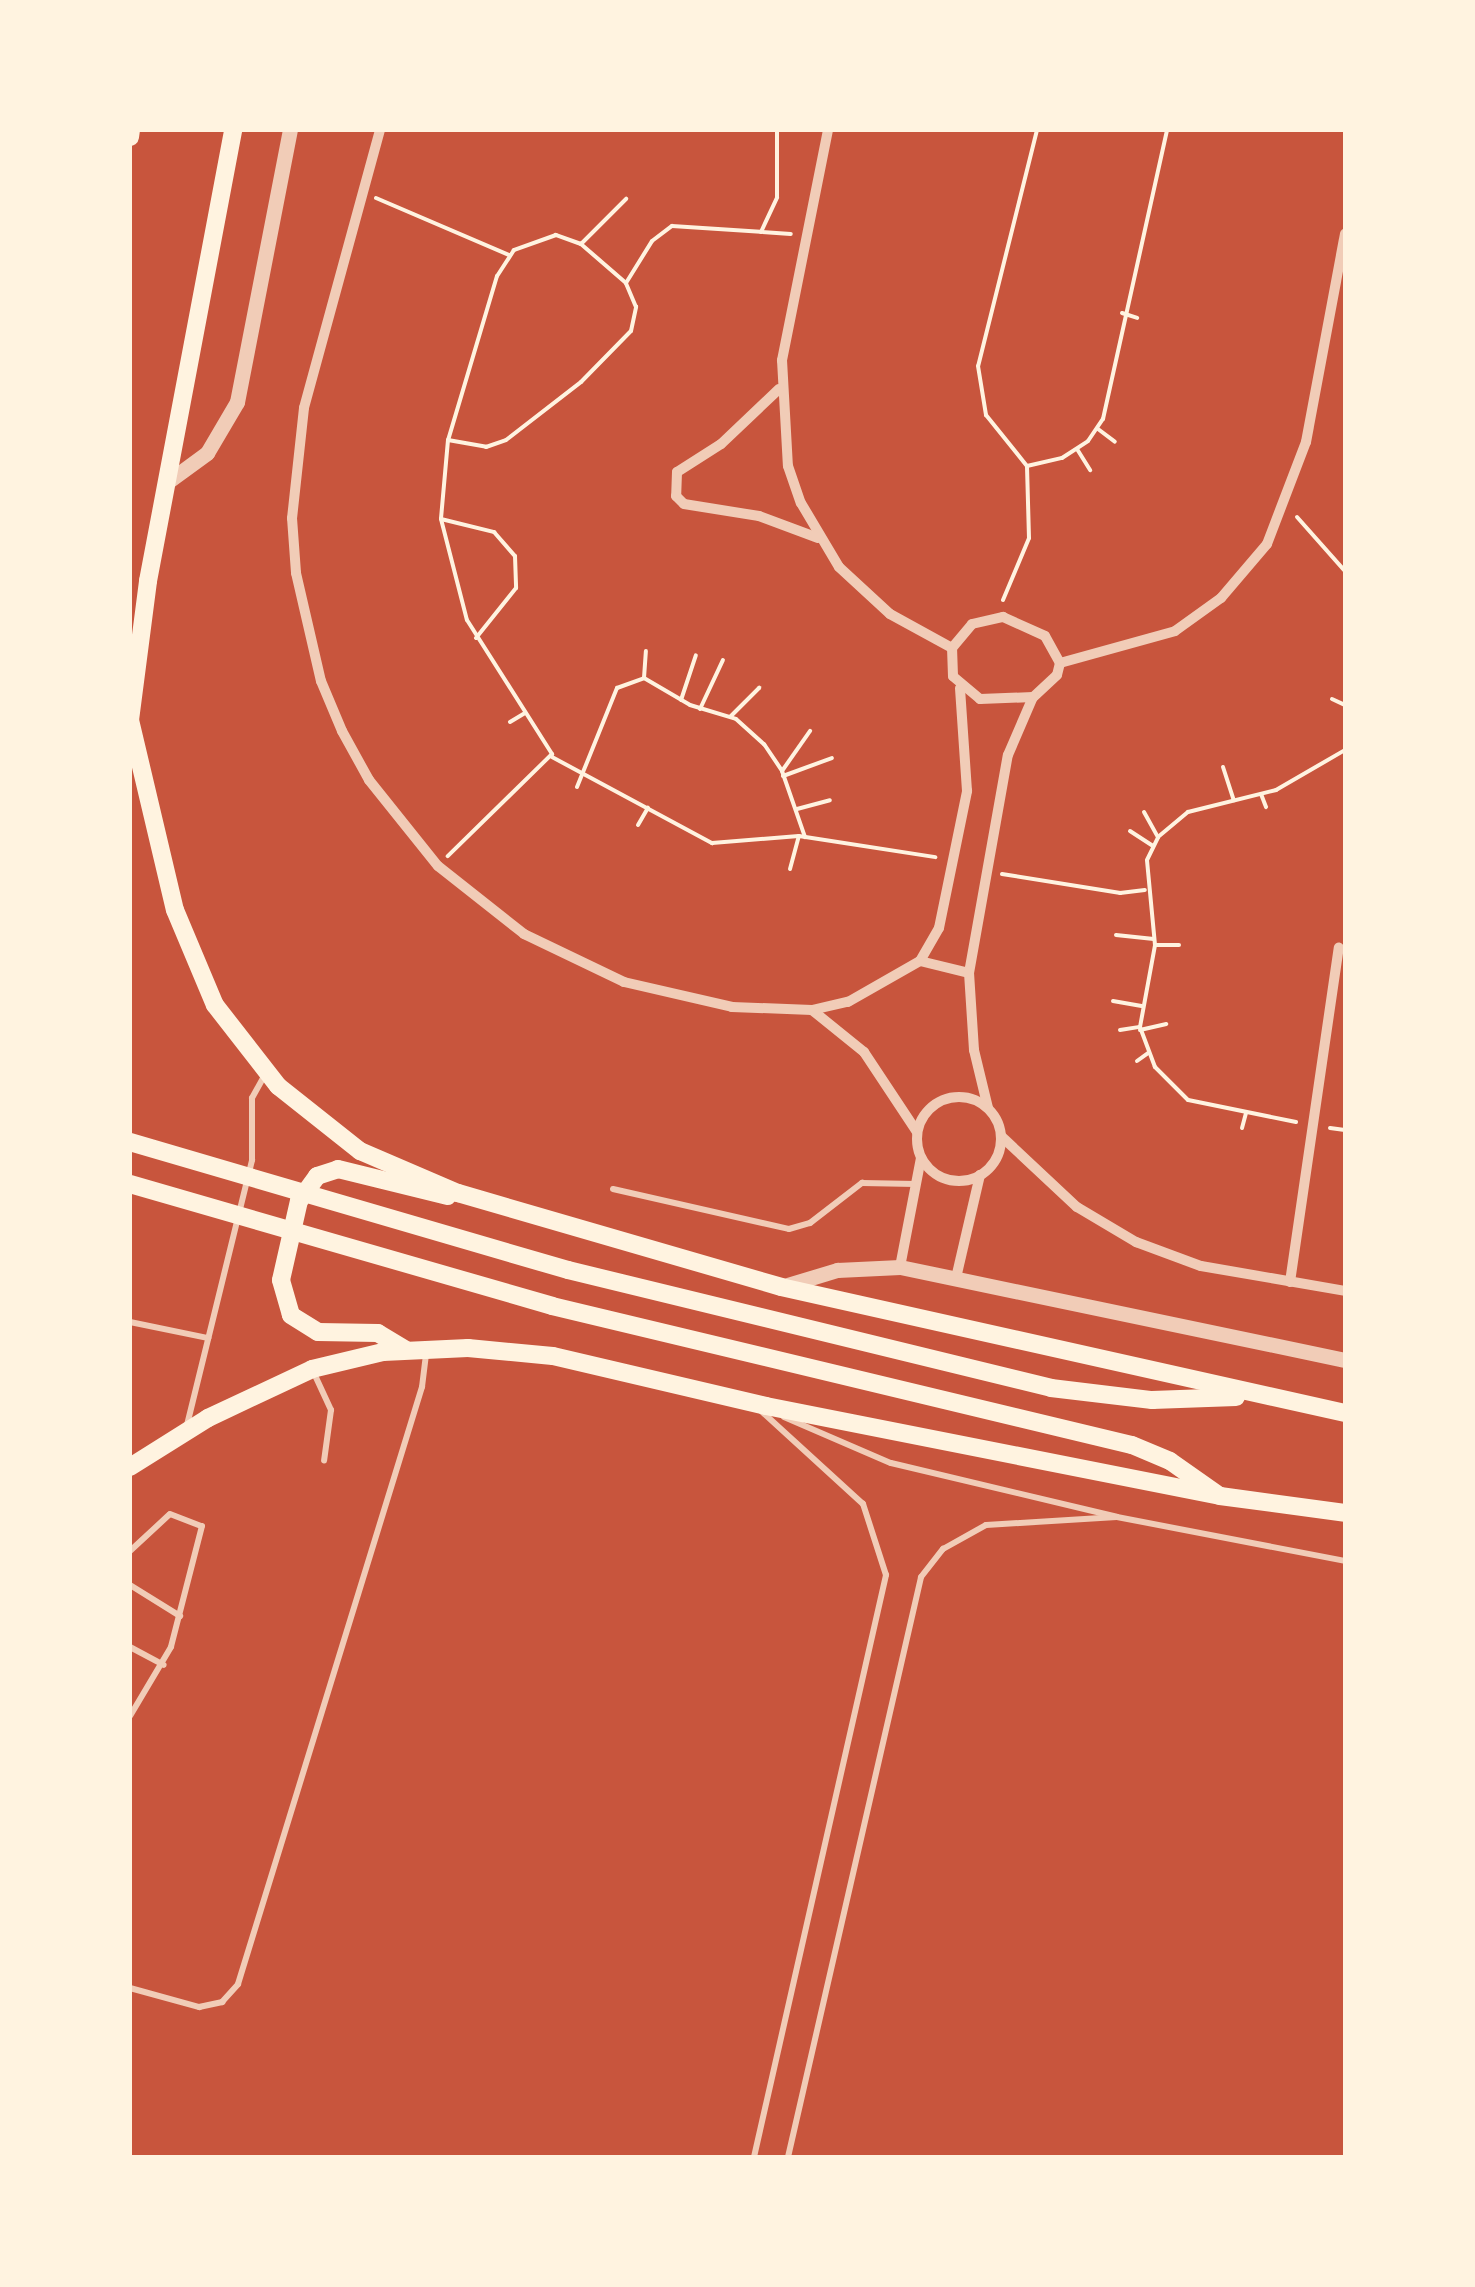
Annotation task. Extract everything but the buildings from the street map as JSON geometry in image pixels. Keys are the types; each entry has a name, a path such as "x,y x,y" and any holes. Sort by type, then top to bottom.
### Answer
{"main road":[{"path":"233,130 166,483 130,720 146,804 186,943 216,1005 266,1074 360,1151 458,1193 781,1287 1345,1413"},
{"path":"130,1142 568,1270 995,1376 1118,1398 1254,1395"},
{"path":"406,1350 370,1331 318,1332 291,1315 282,1280 299,1201 317,1176 338,1169 428,1196 458,1193"},
{"path":"130,1184 552,1306 1113,1440 1170,1461 1220,1496"},
{"path":"130,1467 185,1430 312,1370 426,1348 553,1356 759,1405 1220,1496 1345,1513"}],"street":[{"path":"166,483 207,454 236,402 290,130"},
{"path":"380,130 304,408 292,518 296,573 316,663 342,732 369,780 438,866 524,934 624,982 732,1007 812,1010 876,991 920,961 947,906 969,758 960,688 949,662 952,648 972,624 988,620 1033,626 1060,663"},
{"path":"828,130 780,389 788,466 819,538 863,592 952,648"},
{"path":"1060,663 1175,630 1221,598 1267,544 1286,507 1306,442 1345,234"},
{"path":"780,389 721,444 677,472 676,496 684,504 759,516 819,538"},
{"path":"960,688 998,702 1032,697 1051,684 1060,663"},
{"path":"1032,697 1008,755 969,973 974,1050 988,1108 1001,1136 1077,1206 1136,1242 1201,1266 1345,1290"},
{"path":"1290,1282 1339,948"},
{"path":"920,961 969,973"},
{"path":"812,1010 864,1052 917,1132 921,1158 900,1267"},
{"path":"917,1132 937,1103 972,1099 988,1108"},
{"path":"956,1278 980,1175 999,1151 1001,1136"},
{"path":"921,1158 946,1180 980,1175"},
{"path":"781,1287 837,1270 900,1267 1345,1360"}],"lane":[{"path":"185,1430 252,1160 252,1098 266,1074"},
{"path":"613,1189 789,1229 810,1223 862,1183 916,1184"},
{"path":"130,1322 208,1338"},
{"path":"130,1988 199,2007 222,2002 238,1984 422,1387 426,1348"},
{"path":"312,1370 331,1410 324,1461"},
{"path":"759,1405 891,1463 1116,1517 1345,1561"},
{"path":"754,2157 886,1574 876,1526 848,1484 759,1405"},
{"path":"130,1550 170,1514 200,1522 203,1535 164,1666 130,1716"},
{"path":"788,2157 921,1577 943,1549 986,1525 1116,1517"},
{"path":"130,1585 180,1616"},
{"path":"130,1648 164,1666"}],"path":[{"path":"761,232 777,197 772,159 777,130"},
{"path":"988,620 1024,557 1030,519 1027,466 986,415 978,366 1037,130"},
{"path":"1027,466 1077,449 1098,429 1167,130"},
{"path":"363,192 509,255"},
{"path":"581,244 626,199"},
{"path":"626,283 652,241 672,226 807,236"},
{"path":"448,440 486,447 506,440 581,382 631,331 636,307 626,283 581,244 550,235 509,255 497,276 448,440 440,519 452,581 476,638 525,713 548,740 552,757"},
{"path":"1122,313 1137,318"},
{"path":"1098,429 1115,442"},
{"path":"1077,449 1090,470"},
{"path":"1286,507 1345,571"},
{"path":"440,519 494,532 515,556 516,588 476,638"},
{"path":"644,678 646,652"},
{"path":"681,700 696,655"},
{"path":"700,709 723,660"},
{"path":"644,678 700,709 730,717 764,744 783,774 797,809 802,836 790,869"},
{"path":"577,787 587,771 618,688 644,678"},
{"path":"730,717 759,688"},
{"path":"1332,699 1345,705"},
{"path":"510,722 525,713"},
{"path":"783,774 810,731"},
{"path":"1345,750 1260,794 1188,812 1158,837 1146,890 1154,942 1140,1028 1148,1053 1188,1100 1345,1130"},
{"path":"438,866 552,757"},
{"path":"552,757 587,771 682,832 712,843 802,836 955,860"},
{"path":"783,774 832,758"},
{"path":"1223,767 1234,800"},
{"path":"1260,794 1266,807"},
{"path":"797,809 830,800"},
{"path":"638,824 648,808"},
{"path":"1144,812 1158,837"},
{"path":"1130,832 1153,846"},
{"path":"987,871 1120,892 1146,890"},
{"path":"1116,935 1179,945"},
{"path":"1113,1001 1142,1006"},
{"path":"1120,1030 1166,1024"},
{"path":"1137,1061 1148,1053"},
{"path":"1183,1108 1188,1100"},
{"path":"1242,1128 1246,1113"}]}
